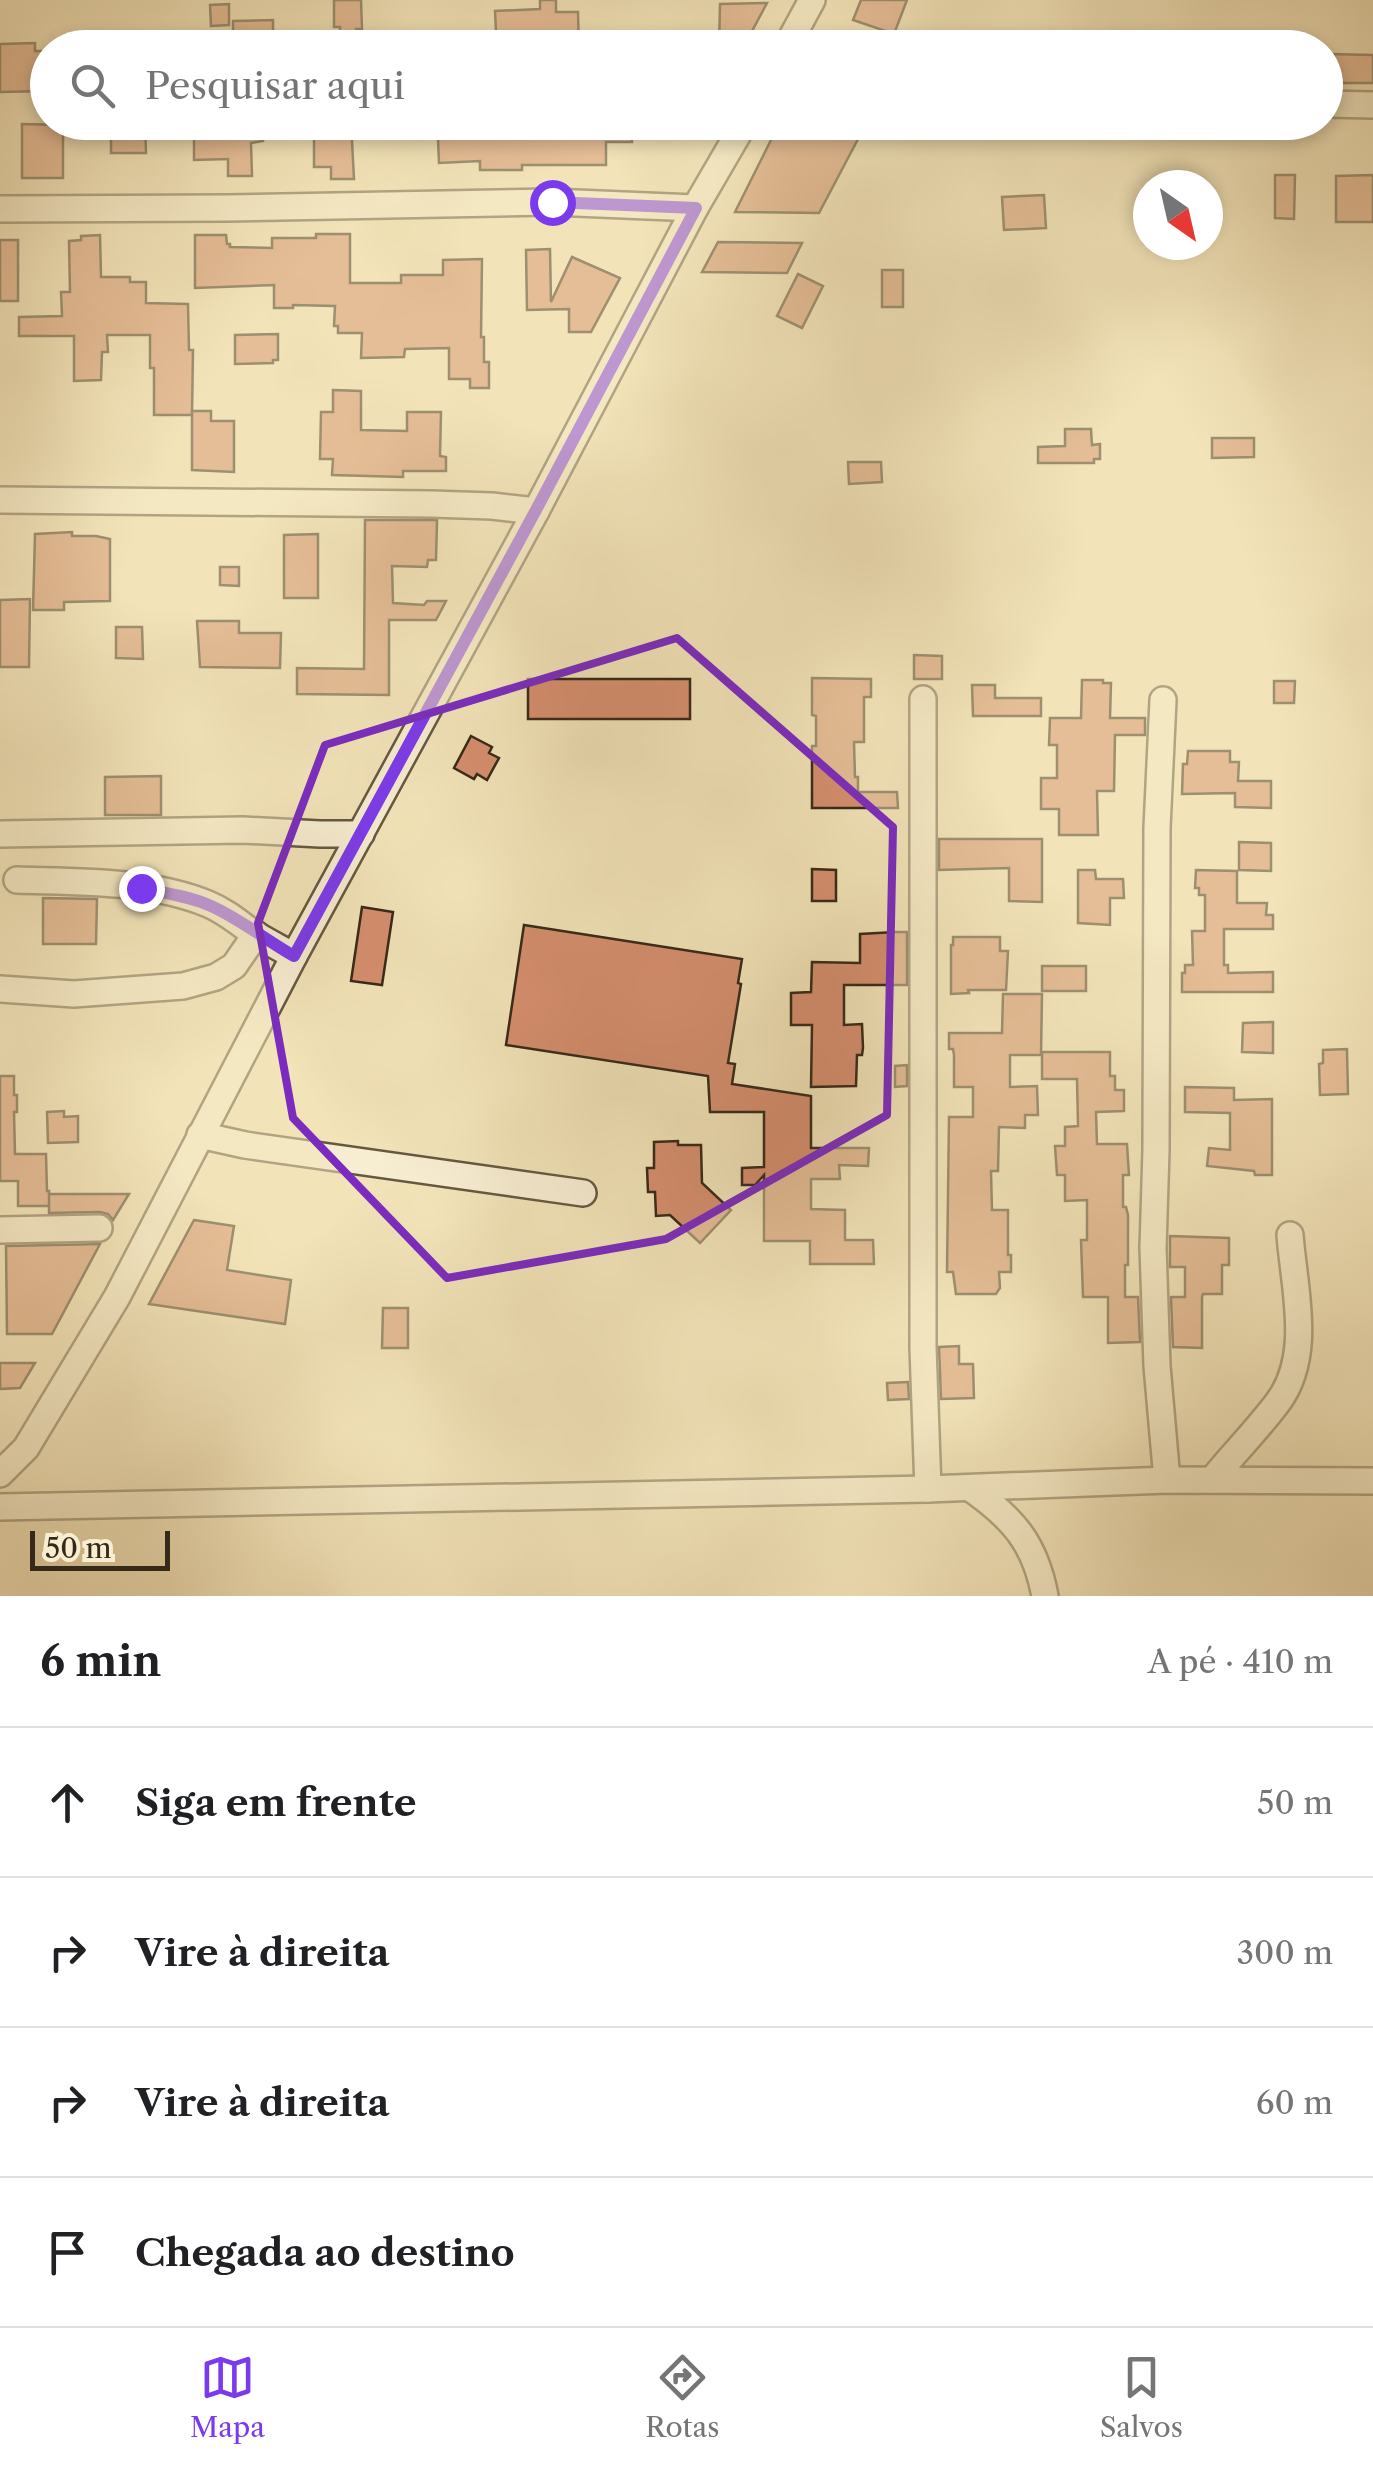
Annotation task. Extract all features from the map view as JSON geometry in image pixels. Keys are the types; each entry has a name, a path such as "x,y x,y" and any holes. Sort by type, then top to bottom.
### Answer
{"street":[{"path":"796,30 812,0"},
{"path":"1343,104 1373,105"},
{"path":"0,1474 26,1448 116,1297 294,956 735,140"},
{"path":"0,209 552,202 696,208"},
{"path":"0,500 432,504 536,510"},
{"path":"923,699 923,1348 928,1489"},
{"path":"1163,700 1157,828 1153,1248 1157,1366 1167,1480"},
{"path":"0,834 244,830 360,834"},
{"path":"16,880 82,882 187,897 226,913 294,956"},
{"path":"0,988 74,994 183,986 216,977 234,966 256,934"},
{"path":"200,1134 264,1148 583,1194"},
{"path":"0,1230 99,1228"},
{"path":"1212,1480 1280,1400 1292,1376 1298,1353 1298,1310 1290,1235"},
{"path":"0,1507 928,1489 1167,1480 1373,1480"},
{"path":"970,1488 1000,1509 1022,1534 1041,1575 1045,1596"}],"highlighted area":[{"path":"677,638 893,827 887,1115 666,1239 447,1278 293,1118 258,923 325,745"}],"building":[{"path":"334,0 361,0 362,29 334,27"},
{"path":"540,0 556,0 556,12 578,12 578,30 496,30 495,11 540,9"},
{"path":"861,0 907,0 896,30 882,30 853,20"},
{"path":"767,3 753,30 719,30 720,4"},
{"path":"229,4 229,25 211,26 210,5"},
{"path":"273,20 273,30 233,30 233,21"},
{"path":"30,43 30,91 0,92 0,44"},
{"path":"1343,54 1373,55 1373,83 1343,83"},
{"path":"22,124 30,124 30,140 63,140 63,178 22,178"},
{"path":"111,140 146,140 146,153 111,153"},
{"path":"194,140 263,140 251,143 252,176 228,176 228,159 194,160"},
{"path":"314,140 352,140 354,179 331,179 331,167 314,167"},
{"path":"438,140 632,140 606,142 606,165 522,165 522,170 480,170 480,161 439,163"},
{"path":"771,140 858,140 819,213 735,212"},
{"path":"1275,175 1295,175 1294,219 1275,218"},
{"path":"1373,175 1373,222 1336,222 1336,176"},
{"path":"1044,195 1046,228 1004,230 1002,197"},
{"path":"316,234 350,234 350,283 401,283 401,275 443,275 443,260 482,259 481,337 484,362 489,362 489,388 470,388 470,379 449,379 449,348 405,349 404,357 361,358 362,333 338,333 338,326 334,326 335,306 274,308 274,285 195,288 195,235 226,235 230,247 272,248 272,238 316,238"},
{"path":"100,235 101,277 130,277 130,282 146,282 146,303 188,304 189,350 193,350 192,415 154,415 150,335 107,335 108,352 102,352 101,380 74,381 74,336 19,336 19,317 62,316 61,292 70,292 69,241"},
{"path":"0,240 18,240 18,301 0,301"},
{"path":"718,242 802,243 787,273 702,272"},
{"path":"550,249 551,302 572,257 620,278 591,332 569,332 569,309 527,310 526,250"},
{"path":"882,270 903,270 903,307 882,307"},
{"path":"798,274 823,286 802,328 777,316"},
{"path":"278,334 278,360 235,364 235,335"},
{"path":"333,390 361,391 361,430 407,431 407,412 441,412 440,456 446,457 446,471 403,471 403,477 332,475 333,459 320,459 321,412 333,412"},
{"path":"192,411 211,411 211,421 234,421 234,472 192,470"},
{"path":"1065,429 1091,429 1092,445 1100,444 1100,459 1094,459 1094,463 1038,463 1038,447 1065,446"},
{"path":"1212,438 1254,438 1254,457 1212,458"},
{"path":"848,462 881,462 882,482 849,484"},
{"path":"365,520 437,520 436,560 428,560 427,567 392,566 393,603 424,605 427,601 446,601 436,620 389,620 389,695 297,694 297,668 364,669"},
{"path":"72,532 72,536 110,539 110,601 64,602 64,610 33,610 35,534"},
{"path":"318,534 318,598 284,598 284,535"},
{"path":"220,567 239,567 239,586 220,585"},
{"path":"30,599 29,667 0,667 0,600"},
{"path":"197,621 239,621 239,633 281,633 280,668 200,667"},
{"path":"116,627 142,627 143,659 116,658"},
{"path":"914,655 942,656 942,679 914,679"},
{"path":"812,678 871,679 871,697 864,697 864,742 854,742 858,792 897,792 898,808 812,808 816,716 812,715"},
{"path":"528,679 690,679 690,719 528,719"},
{"path":"1082,680 1111,683 1110,718 1145,718 1145,735 1115,735 1114,791 1097,791 1098,835 1059,835 1059,809 1041,809 1041,778 1057,778 1057,745 1049,745 1050,718 1081,718"},
{"path":"1274,681 1295,681 1294,703 1274,703"},
{"path":"972,685 995,685 995,698 1041,698 1041,716 973,716"},
{"path":"471,736 492,747 489,753 499,758 487,780 477,774 474,779 454,768"},
{"path":"1188,751 1230,751 1230,762 1239,762 1238,781 1271,781 1271,808 1235,807 1235,793 1182,794 1183,764 1187,764"},
{"path":"161,776 161,815 105,815 105,777"},
{"path":"939,839 1042,839 1042,902 1009,901 1009,868 939,870"},
{"path":"1239,842 1271,843 1271,871 1239,870"},
{"path":"812,869 836,870 836,901 812,901"},
{"path":"1078,870 1095,870 1096,879 1123,879 1124,898 1110,898 1110,925 1078,923"},
{"path":"1196,870 1237,871 1237,903 1267,903 1266,915 1273,915 1273,929 1224,929 1224,965 1228,965 1228,973 1273,972 1273,992 1182,992 1185,965 1193,965 1192,931 1205,931 1205,895 1199,895 1199,888 1195,888"},
{"path":"43,898 97,899 96,944 43,944"},
{"path":"362,907 393,912 382,985 351,981"},
{"path":"524,925 742,959 728,1063 735,1064 732,1084 811,1096 811,1148 869,1148 868,1166 839,1165 840,1179 811,1179 811,1209 845,1210 845,1240 873,1240 874,1264 810,1264 810,1241 764,1241 764,1175 755,1185 742,1185 742,1168 764,1167 764,1112 710,1112 708,1076 506,1045"},
{"path":"907,932 907,985 844,985 844,1025 862,1024 863,1048 862,1055 857,1055 856,1086 811,1087 812,1025 791,1025 791,993 811,992 812,962 860,963 860,934"},
{"path":"953,937 1000,937 1000,951 1008,951 1006,990 951,994"},
{"path":"1042,966 1086,966 1086,991 1042,991"},
{"path":"1003,994 1042,994 1041,1055 1010,1055 1010,1087 1037,1086 1038,1115 1025,1115 1025,1128 999,1127 998,1171 991,1171 992,1210 1008,1210 1011,1272 999,1272 1000,1288 996,1294 956,1294 953,1272 947,1272 949,1117 973,1117 973,1087 954,1087 949,1033 1002,1033"},
{"path":"1273,1022 1273,1053 1242,1052 1243,1023"},
{"path":"1347,1049 1348,1094 1320,1095 1319,1064 1323,1063 1323,1050"},
{"path":"1042,1052 1110,1052 1110,1076 1115,1076 1115,1090 1124,1090 1124,1111 1096,1112 1097,1144 1127,1144 1129,1175 1123,1175 1123,1207 1128,1215 1125,1297 1138,1297 1140,1342 1108,1343 1108,1297 1083,1297 1081,1240 1087,1240 1087,1200 1065,1201 1065,1175 1057,1175 1055,1146 1065,1146 1065,1127 1078,1126 1077,1079 1042,1079"},
{"path":"907,1065 907,1086 895,1087 895,1066"},
{"path":"0,1076 14,1076 15,1154 46,1154 49,1194 129,1194 113,1220 100,1212 49,1213 49,1206 18,1206 18,1181 0,1181"},
{"path":"1185,1087 1234,1088 1234,1100 1272,1099 1272,1175 1207,1166 1209,1148 1230,1150 1230,1113 1185,1112"},
{"path":"64,1111 64,1117 78,1116 78,1142 48,1143 47,1112"},
{"path":"678,1141 678,1145 701,1145 702,1183 731,1210 700,1243 670,1215 656,1216 655,1192 648,1192 647,1168 654,1168 654,1142"},
{"path":"194,1220 234,1226 227,1270 291,1280 285,1324 149,1304"},
{"path":"1170,1236 1229,1238 1229,1265 1222,1265 1222,1294 1202,1297 1202,1348 1173,1347 1171,1297 1185,1297 1185,1267 1170,1267"},
{"path":"100,1244 52,1334 7,1334 6,1246"},
{"path":"383,1308 408,1308 408,1348 382,1348"},
{"path":"959,1346 959,1364 973,1364 974,1398 941,1399 939,1347"},
{"path":"0,1363 35,1363 20,1388 0,1389"},
{"path":"908,1382 909,1399 888,1400 887,1383"}],"route":[{"path":"141,888 207,904 294,956 696,208 552,202"}]}
